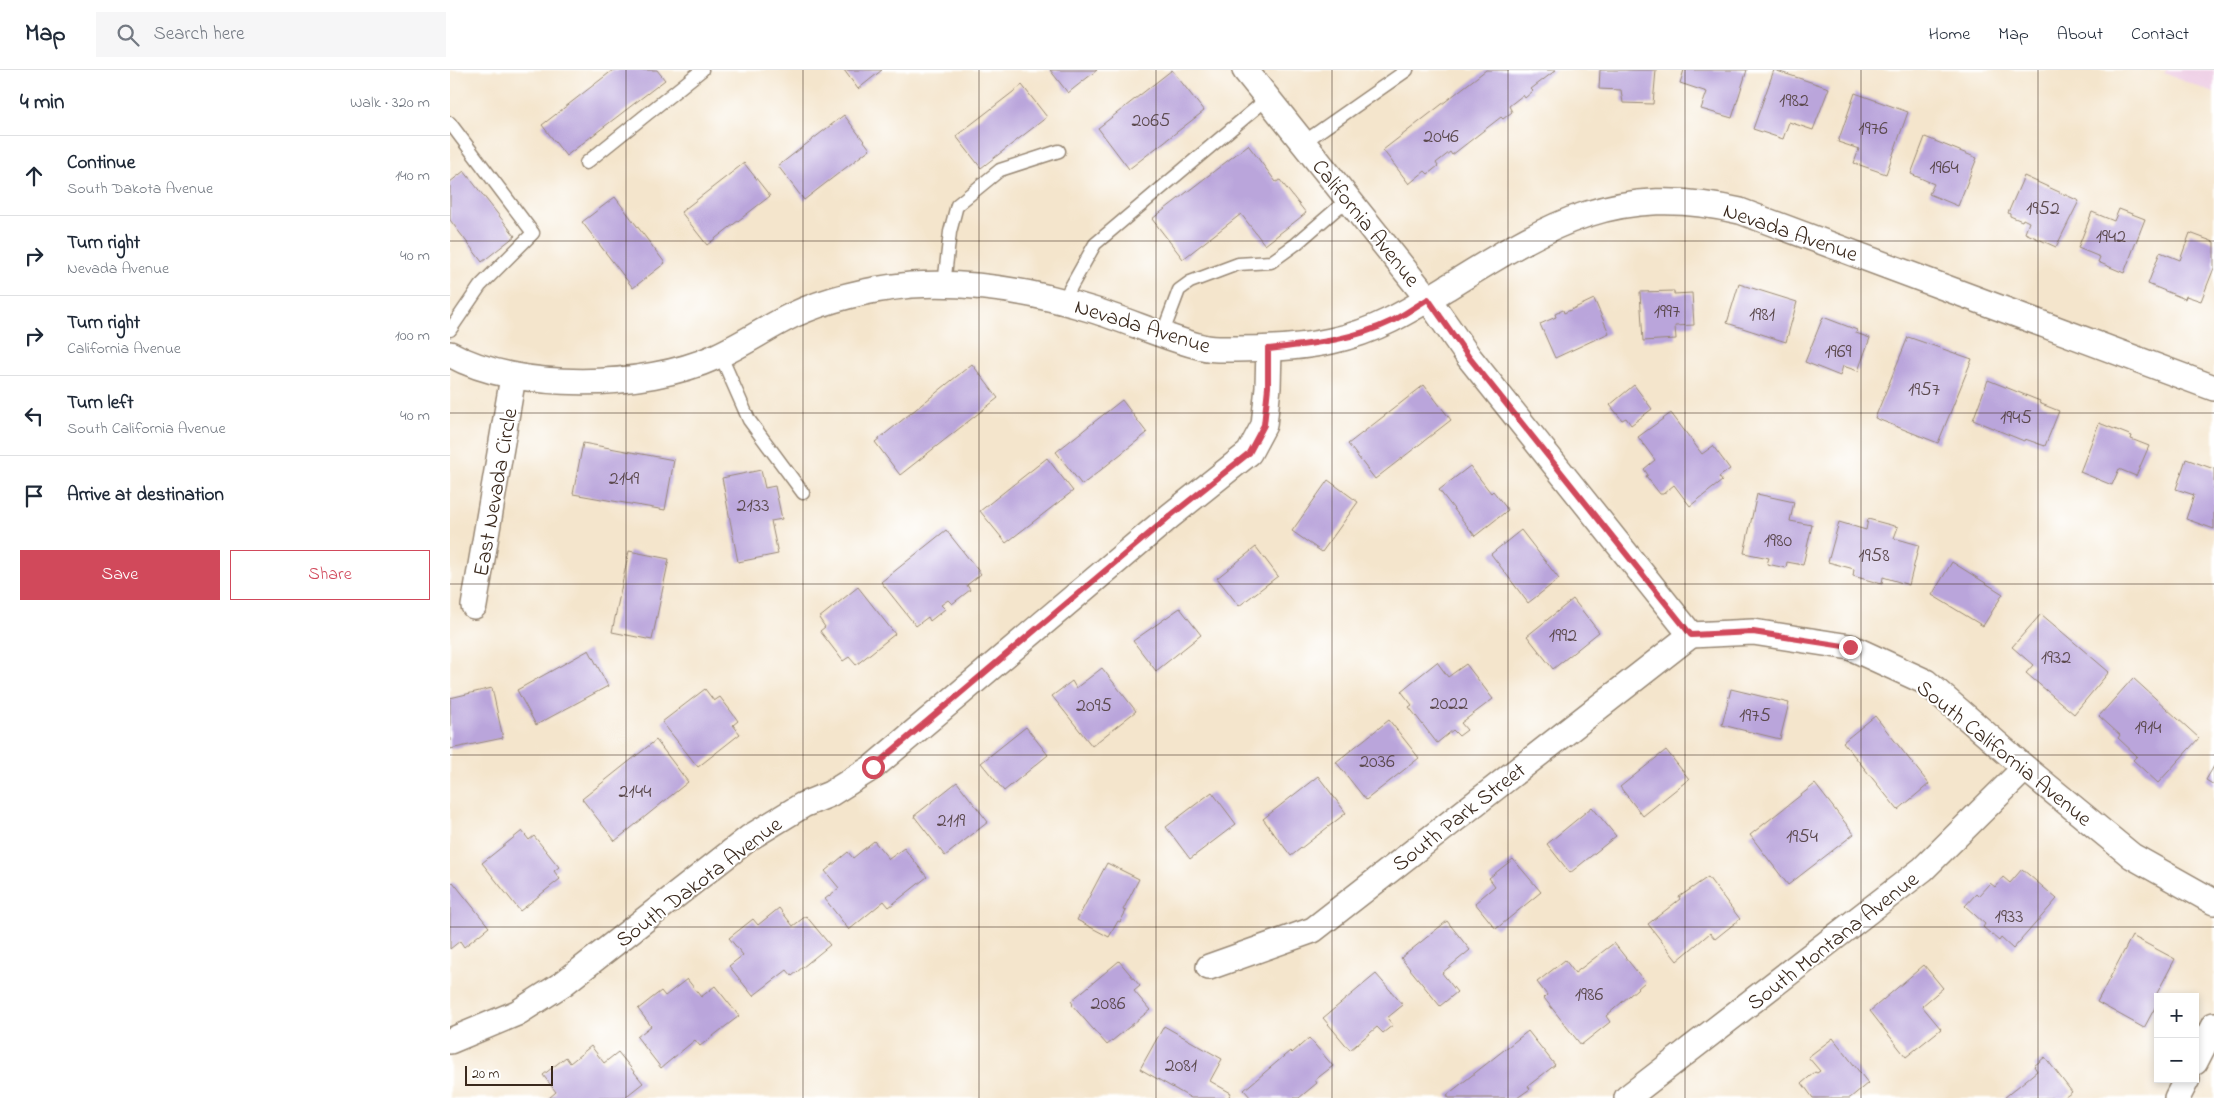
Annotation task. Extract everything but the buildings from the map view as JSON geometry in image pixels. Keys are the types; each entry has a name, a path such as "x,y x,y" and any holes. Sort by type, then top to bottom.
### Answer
{"street":[{"name":"California Avenue","path":"1246,70 1428,299 1468,356 1691,635"},
{"name":"Nevada Avenue","path":"450,354 462,360 513,377 562,381 631,379 676,371 720,354 794,315 836,298 874,290 913,285 979,285 1063,301 1206,348 1268,349 1330,342 1392,321 1520,242 1574,218 1626,203 1684,201 1740,211 2214,388"},
{"name":"South Dakota Avenue","path":"450,1041 517,1013 564,983 749,838 803,805 830,794 873,767 1170,516 1249,453 1264,425 1268,387 1268,349"},
{"name":"East Nevada Circle","path":"474,606 513,377"},
{"name":"South California Avenue","path":"1691,635 1753,632 1850,647 1926,682 2025,768 2132,856 2214,902"},
{"name":"South Park Street","path":"1209,967 1313,930 1691,635"},
{"name":"South Montana Avenue","path":"1627,1098 1923,869 2025,768"},
{"path":"2199,1054 2214,1024"},
{"path":"2177,1098 2185,1083"}],"lane":[{"path":"586,163 702,70"},
{"path":"1304,142 1408,70"},
{"path":"1063,301 1095,244 1268,98"},
{"path":"450,123 533,233 480,286 450,330"},
{"path":"944,285 950,232 957,205 1000,170 1060,151"},
{"path":"1162,335 1179,290 1190,282 1238,264 1271,262 1296,244 1348,198"},
{"path":"720,354 749,420 803,493"}],"shaded area":[{"path":"2167,70 2214,70 2214,93 2164,73"}],"route":[{"path":"873,767 1170,516 1249,453 1264,425 1268,387 1268,349 1330,342 1392,321 1428,299 1468,356 1691,635 1753,632 1850,647"}]}
